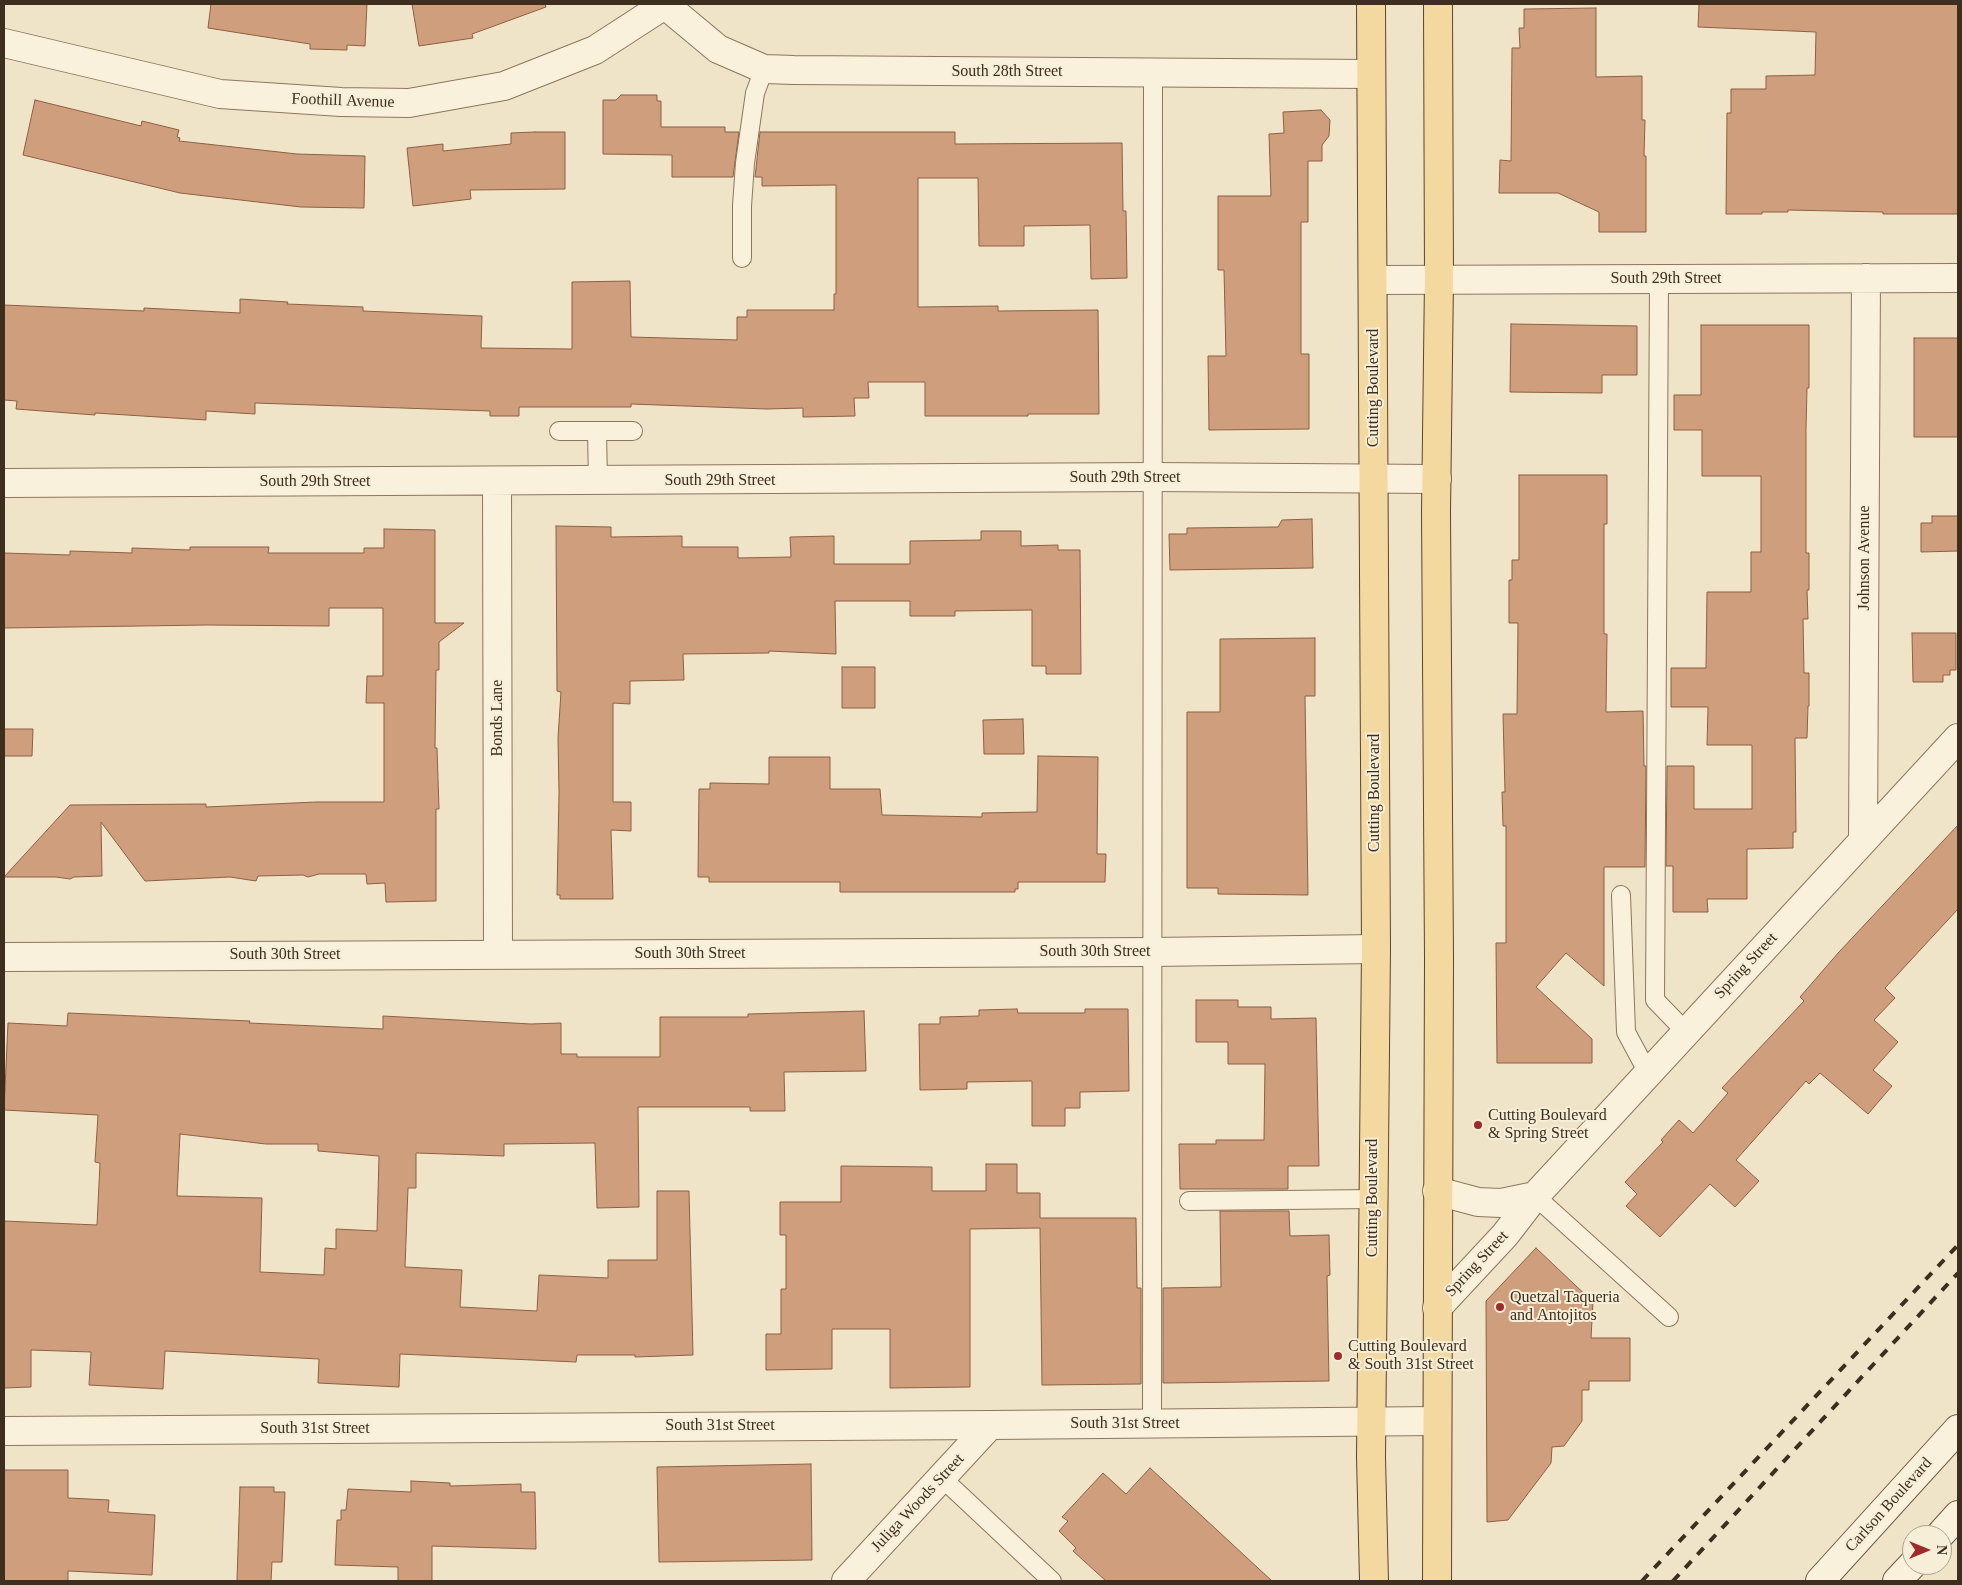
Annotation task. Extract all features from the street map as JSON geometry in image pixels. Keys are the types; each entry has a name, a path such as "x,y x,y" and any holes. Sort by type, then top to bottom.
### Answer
{"main road":[{"name":"Cutting Boulevard","path":"1371,4 1376,949 1372,1422 1374,1581"},
{"path":"1436,1581 1438,4"}],"street":[{"name":"South 28th Street","path":"665,4 718,49 764,69 1371,74"},
{"name":"Foothill Avenue","path":"4,42 220,94 341,102 409,103 504,86 595,50 665,4"},
{"name":"Johnson Avenue","path":"1863,839 1866,278"},
{"name":"South 29th Street","path":"1373,280 1958,278"},
{"name":"South 29th Street","path":"4,483 598,482 1153,478 1437,479"},
{"name":"Bonds Lane","path":"497,482 498,954"},
{"name":"Spring Street","path":"1437,1308 1505,1235 1535,1196 1958,738"},
{"name":"South 30th Street","path":"4,957 1152,952 1376,949"},
{"name":"Spring Street","path":"1437,1191 1478,1202 1501,1203 1535,1196"},
{"name":"South 31st Street","path":"4,1430 1437,1422"},
{"name":"Juliga Woods Street","path":"846,1581 990,1425"},
{"name":"Carlson Boulevard","path":"1820,1581 1958,1429"}],"lane":[{"path":"742,258 742,206 745,163 755,93 764,69"},
{"path":"1152,1423 1153,73"},
{"path":"1658,279 1654,1000 1686,1032"},
{"path":"559,431 633,431"},
{"path":"597,431 598,482"},
{"path":"1621,895 1626,1032 1648,1073"},
{"path":"1535,1196 1670,1316"},
{"path":"1189,1201 1373,1199"},
{"path":"941,1477 1052,1581"}],"building":[{"path":"211,4 367,4 365,46 347,45 347,50 310,49 310,44 208,28"},
{"path":"412,4 545,4 546,7 472,34 473,38 419,46"},
{"path":"1699,4 1958,4 1958,214 1883,214 1883,212 1788,210 1788,212 1762,212 1762,214 1726,214 1727,113 1731,113 1731,89 1766,89 1766,76 1815,75 1816,32 1698,27"},
{"path":"1596,8 1596,77 1642,76 1642,120 1645,120 1644,156 1646,156 1646,232 1599,232 1599,212 1558,193 1499,193 1500,160 1511,161 1512,48 1520,48 1519,28 1524,28 1524,9"},
{"path":"621,95 657,95 657,101 661,101 661,127 725,127 725,132 739,132 733,177 672,177 672,155 603,154 603,100 616,100"},
{"path":"35,100 141,126 142,121 179,130 177,137 180,138 179,141 297,154 365,156 364,208 301,207 180,193 23,155"},
{"path":"1321,110 1330,120 1329,136 1322,145 1322,161 1308,161 1308,222 1301,222 1301,354 1309,354 1309,429 1209,430 1208,356 1226,356 1224,270 1218,270 1218,196 1271,196 1269,134 1284,133 1283,112"},
{"path":"565,132 565,189 470,190 471,199 413,206 407,148 443,144 443,151 511,144 511,133"},
{"path":"760,132 955,132 955,144 1122,143 1123,211 1126,211 1127,278 1091,279 1090,225 1024,226 1024,246 979,246 978,178 918,178 918,307 998,306 998,311 1098,310 1099,414 925,416 925,382 868,382 869,398 854,398 855,416 803,417 803,408 767,409 631,404 631,407 519,407 519,416 490,416 490,411 255,403 255,414 206,411 206,420 16,409 17,401 4,400 4,305 144,311 144,308 240,313 240,299 288,302 287,304 363,307 363,311 482,316 481,348 572,349 572,282 630,281 631,337 737,340 737,317 747,317 747,310 834,310 834,294 836,294 836,185 762,186 762,177 755,177"},
{"path":"1511,324 1637,326 1637,375 1602,375 1602,393 1510,392"},
{"path":"1701,325 1809,325 1809,388 1807,388 1806,430 1806,553 1809,553 1809,590 1807,590 1808,619 1803,619 1804,673 1809,673 1809,706 1807,738 1795,738 1796,832 1793,832 1793,848 1747,849 1747,899 1707,899 1708,912 1673,912 1673,866 1666,866 1667,766 1694,766 1694,809 1752,809 1752,745 1707,745 1708,707 1671,707 1671,668 1706,668 1707,592 1751,592 1751,552 1761,552 1761,476 1702,476 1702,430 1674,430 1674,395 1701,395"},
{"path":"1914,338 1958,338 1958,437 1914,437"},
{"path":"1519,475 1607,475 1607,524 1604,524 1604,634 1607,634 1606,712 1643,711 1644,766 1646,766 1645,867 1604,867 1604,986 1566,953 1536,987 1592,1039 1592,1063 1497,1063 1496,943 1506,943 1506,826 1503,826 1502,792 1505,792 1503,714 1517,714 1518,623 1509,623 1509,580 1512,580 1512,560 1519,560"},
{"path":"1932,516 1958,516 1958,551 1921,552 1921,523 1932,523"},
{"path":"1312,519 1313,568 1170,570 1169,534 1187,534 1187,528 1278,527 1282,520"},
{"path":"556,526 611,527 611,537 682,536 682,547 738,547 738,558 791,557 790,537 834,536 834,564 910,564 910,541 981,540 981,531 1021,531 1021,546 1058,545 1058,550 1080,550 1081,674 1046,674 1046,666 1032,666 1032,610 955,611 955,616 910,616 910,601 835,601 836,654 769,651 769,653 683,654 684,680 630,681 630,704 613,703 613,802 631,802 631,831 611,830 613,899 560,899 560,895 557,895 558,738 561,692 557,691"},
{"path":"384,529 435,530 435,623 464,623 439,642 439,670 436,670 435,748 437,748 439,809 436,809 436,901 386,902 385,883 367,884 366,874 319,874 308,877 303,875 258,876 256,881 230,877 145,881 101,822 102,876 74,877 70,879 56,877 4,877 70,805 206,804 206,807 316,802 384,802 384,703 366,703 367,676 383,676 383,608 329,608 329,626 207,625 4,628 4,553 70,555 70,551 132,553 132,548 190,550 190,547 269,547 268,553 364,553 364,548 384,548"},
{"path":"1912,633 1956,633 1956,670 1950,670 1950,675 1943,675 1943,682 1913,682"},
{"path":"1315,638 1315,696 1305,696 1308,895 1218,894 1218,888 1187,888 1187,712 1220,712 1220,639"},
{"path":"842,667 875,667 875,708 842,708"},
{"path":"1023,719 1024,754 984,754 983,720"},
{"path":"4,729 33,729 32,756 4,756"},
{"path":"1038,756 1098,757 1097,854 1106,854 1105,882 1018,882 1018,889 1015,889 1015,892 840,892 840,882 709,882 709,877 698,877 699,789 710,789 710,783 769,784 769,757 830,757 830,789 880,789 882,815 982,817 982,813 1037,812"},
{"path":"1958,825 1958,909 1885,988 1895,998 1874,1020 1898,1042 1873,1070 1892,1086 1868,1114 1820,1073 1809,1084 1806,1081 1736,1160 1759,1181 1735,1207 1710,1184 1660,1237 1626,1206 1637,1194 1625,1182 1663,1142 1661,1140 1679,1120 1693,1133 1728,1093 1722,1088 1804,1001 1800,997 1839,952"},
{"path":"1196,1000 1238,1000 1238,1007 1271,1007 1271,1019 1316,1018 1319,1166 1288,1166 1288,1189 1180,1189 1179,1144 1216,1144 1216,1140 1264,1140 1265,1064 1228,1064 1228,1042 1196,1042"},
{"path":"1017,1009 1018,1013 1085,1013 1085,1009 1128,1009 1129,1091 1080,1092 1080,1108 1065,1108 1065,1126 1032,1126 1032,1081 967,1082 967,1089 920,1090 919,1024 940,1024 940,1017 979,1016 979,1010"},
{"path":"864,1011 866,1071 784,1072 785,1111 750,1111 750,1107 638,1107 639,1207 597,1208 595,1143 504,1144 504,1156 416,1153 416,1188 408,1188 405,1267 462,1270 460,1307 537,1311 539,1275 608,1278 608,1260 657,1260 657,1191 689,1191 693,1355 635,1357 635,1355 577,1355 576,1362 400,1354 399,1387 318,1383 319,1359 165,1351 163,1389 89,1385 91,1352 31,1350 31,1387 4,1388 4,1221 97,1225 100,1163 95,1162 98,1115 4,1110 8,1023 67,1026 68,1013 383,1029 383,1016 531,1024 561,1023 561,1054 577,1054 577,1057 660,1057 660,1017 748,1017 748,1014","holes":["180,1134 266,1144 318,1144 318,1151 379,1156 377,1231 336,1229 336,1249 325,1248 324,1275 260,1272 262,1198 177,1196"]},
{"path":"986,1164 1017,1164 1017,1193 1040,1193 1040,1218 1136,1218 1137,1288 1141,1288 1141,1384 1042,1385 1040,1228 970,1229 970,1387 890,1388 890,1329 832,1329 832,1369 766,1370 766,1334 781,1334 781,1289 786,1289 786,1235 780,1235 780,1202 841,1202 841,1166 932,1167 932,1191 986,1191"},
{"path":"1220,1211 1289,1211 1290,1236 1329,1235 1330,1275 1327,1276 1329,1381 1163,1383 1163,1288 1221,1287"},
{"path":"1536,1248 1593,1302 1591,1338 1630,1338 1630,1381 1589,1381 1589,1390 1582,1390 1582,1421 1564,1446 1552,1447 1551,1463 1508,1520 1487,1522 1486,1301"},
{"path":"811,1464 812,1560 659,1562 657,1467"},
{"path":"1150,1468 1272,1581 1106,1581 1073,1551 1076,1548 1059,1531 1068,1521 1062,1517 1103,1473 1126,1494"},
{"path":"4,1470 68,1470 68,1498 109,1500 108,1512 155,1515 152,1575 68,1571 68,1581 4,1581"},
{"path":"411,1481 450,1483 450,1486 521,1484 521,1492 535,1492 536,1549 432,1546 432,1581 398,1581 398,1567 335,1565 337,1520 341,1520 341,1510 346,1510 348,1489 411,1492"},
{"path":"240,1487 274,1487 274,1492 285,1492 282,1562 272,1562 271,1581 237,1581"}],"railway":[{"path":"1642,1581 1958,1245"},
{"path":"1673,1581 1958,1273"}],"place":[{"name":"Cutting Boulevard & Spring Street","path":"1478,1125"},
{"name":"Quetzal Taqueria and Antojitos","path":"1500,1307"},
{"name":"Cutting Boulevard & South 31st Street","path":"1338,1356"}]}
